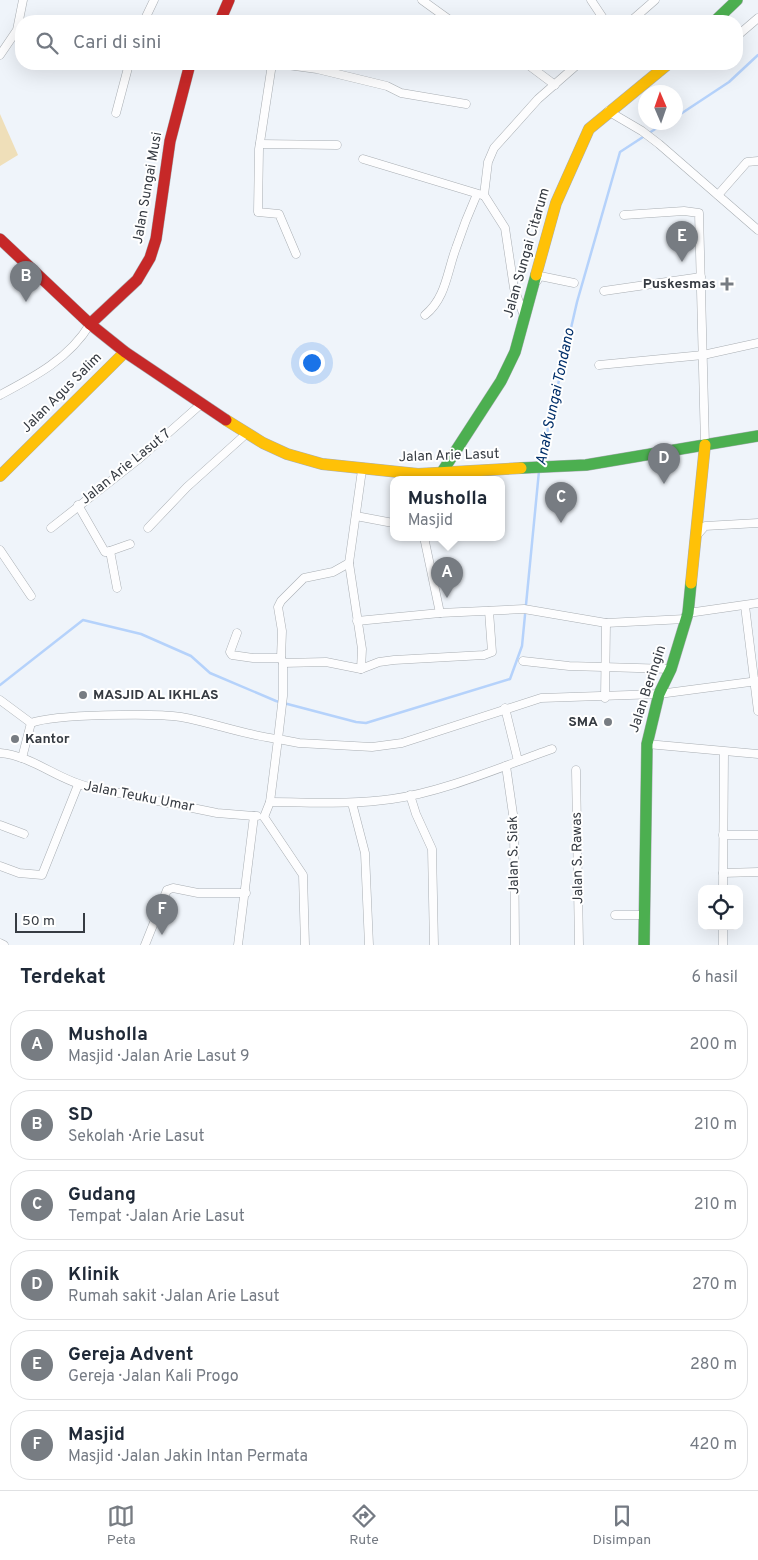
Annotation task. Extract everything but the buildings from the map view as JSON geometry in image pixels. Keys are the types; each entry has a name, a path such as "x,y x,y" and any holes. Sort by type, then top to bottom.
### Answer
{"street":[{"path":"20,15 23,0"},
{"path":"147,15 154,0"},
{"path":"223,15 230,0"},
{"path":"422,0 443,15"},
{"path":"592,0 601,15"},
{"path":"638,15 655,0"},
{"path":"721,15 737,0"},
{"path":"743,31 758,18"},
{"path":"0,55 15,33"},
{"path":"116,113 127,70"},
{"name":"Jalan Sungai Musi","path":"90,324 137,280 150,258 156,239 170,141 188,70"},
{"path":"271,70 260,144 258,212 279,214 296,254"},
{"path":"321,70 386,86 401,94 466,104"},
{"path":"535,70 555,85"},
{"path":"425,315 440,299 463,225 481,194 488,162 494,148 538,99 571,70"},
{"name":"Jalan Sungai Citarum","path":"442,472 504,374 515,352 556,203 589,129 608,111 660,70"},
{"path":"608,111 642,131 659,144 758,230"},
{"path":"260,144 337,145"},
{"path":"363,160 481,194 505,228 514,288 524,316"},
{"path":"718,195 747,162 758,161"},
{"path":"624,215 696,211 700,217 705,445"},
{"name":"Jalan Arie Lasut","path":"0,239 90,324 125,352 200,405 246,434 287,454 322,464 410,476"},
{"path":"534,285 540,276 574,284"},
{"path":"604,291 701,278"},
{"path":"0,395 25,382 60,358 78,342 90,324"},
{"path":"599,365 703,355 758,343"},
{"name":"Jalan Agus Salim","path":"0,476 125,352"},
{"name":"Jalan Arie Lasut 7","path":"51,528 140,458 200,405"},
{"path":"148,528 187,487 246,434"},
{"name":"Jalan Arie Lasut","path":"423,476 442,472 586,465 758,436"},
{"name":"Jalan Beringin","path":"644,945 647,744 659,694 671,670 687,616 698,534 705,445"},
{"path":"361,669 363,659 349,563 362,470"},
{"path":"78,505 105,552 130,544"},
{"path":"356,516 390,522"},
{"path":"698,534 705,526 758,523"},
{"path":"425,541 440,613"},
{"path":"0,550 31,596"},
{"path":"110,551 117,588"},
{"path":"305,945 303,875 264,817 270,802 283,696 282,631 278,607 281,601 304,578 332,572 349,563"},
{"path":"357,621 440,613 526,610 606,623 687,616 758,603"},
{"path":"745,606 756,681 758,711"},
{"path":"237,634 230,652 232,655 326,662 361,669 379,662 394,660 489,654 492,652 490,611"},
{"path":"604,698 606,623"},
{"path":"523,661 671,670"},
{"path":"0,700 32,723 61,718 120,716 180,717 247,734 299,743 372,747 402,743 505,708 552,696 604,698 659,694 756,681"},
{"path":"505,708 518,761"},
{"path":"22,758 32,723"},
{"path":"647,744 758,754"},
{"path":"270,802 352,803 394,799 506,766 552,749"},
{"path":"723,885 724,752"},
{"name":"Jalan Teuku Umar","path":"0,753 22,758 78,785 217,813 264,817"},
{"name":"Jalan S. Siak","path":"506,766 514,820 515,945"},
{"name":"Jalan S. Rawas","path":"576,770 580,945"},
{"path":"0,866 19,873 42,875 78,785"},
{"path":"410,795 416,814 432,849 434,945"},
{"path":"352,803 365,853 368,945"},
{"path":"238,945 254,816"},
{"path":"0,826 24,834"},
{"path":"723,836 758,835"},
{"path":"723,873 758,872"},
{"path":"145,945 167,890 173,888 198,893 246,892"},
{"path":"615,915 644,915"},
{"path":"723,930 723,945"},
{"path":"0,943 4,945"}],"shaded area":[{"path":"0,114 18,155 0,166"}],"waterway":[{"name":"Anak Sungai Tondano","path":"743,69 758,55"},
{"name":"Anak Sungai Tondano","path":"683,112 729,82 742,70"},
{"name":"Anak Sungai Tondano","path":"540,463 577,302 620,152 654,130"},
{"name":"Anak Sungai Tondano","path":"0,685 83,620 141,634 191,656 210,673 276,701 356,722 366,723 510,679 522,646 539,471"}],"traffic: fast":[{"path":"721,15 737,0"},
{"path":"442,472 501,381 515,352 536,275"},
{"path":"521,468 586,465 758,436"},
{"path":"644,945 647,744 659,694 671,669 688,613 691,583"}],"traffic: slow":[{"path":"536,275 556,203 589,129 661,70"},
{"path":"0,476 125,352"},
{"path":"226,420 263,443 287,454 322,464 418,474 521,468"},
{"path":"691,583 705,445"}],"traffic: jam":[{"path":"223,15 229,0"},
{"path":"90,324 137,280 150,258 156,239 170,141 188,70"},
{"path":"0,239 90,324 125,352 226,420"}],"place":[{"name":"Gereja Advent","path":"682,262"},
{"name":"Puskesmas","path":"727,284"},
{"name":"SD","path":"26,302"},
{"name":"Klinik","path":"664,484"},
{"name":"Gudang","path":"561,523"},
{"name":"Musholla","path":"447,598"},
{"name":"MASJID AL IKHLAS","path":"83,695"},
{"name":"SMA","path":"608,722"},
{"name":"Kantor","path":"15,739"},
{"name":"Masjid","path":"162,935"}]}
